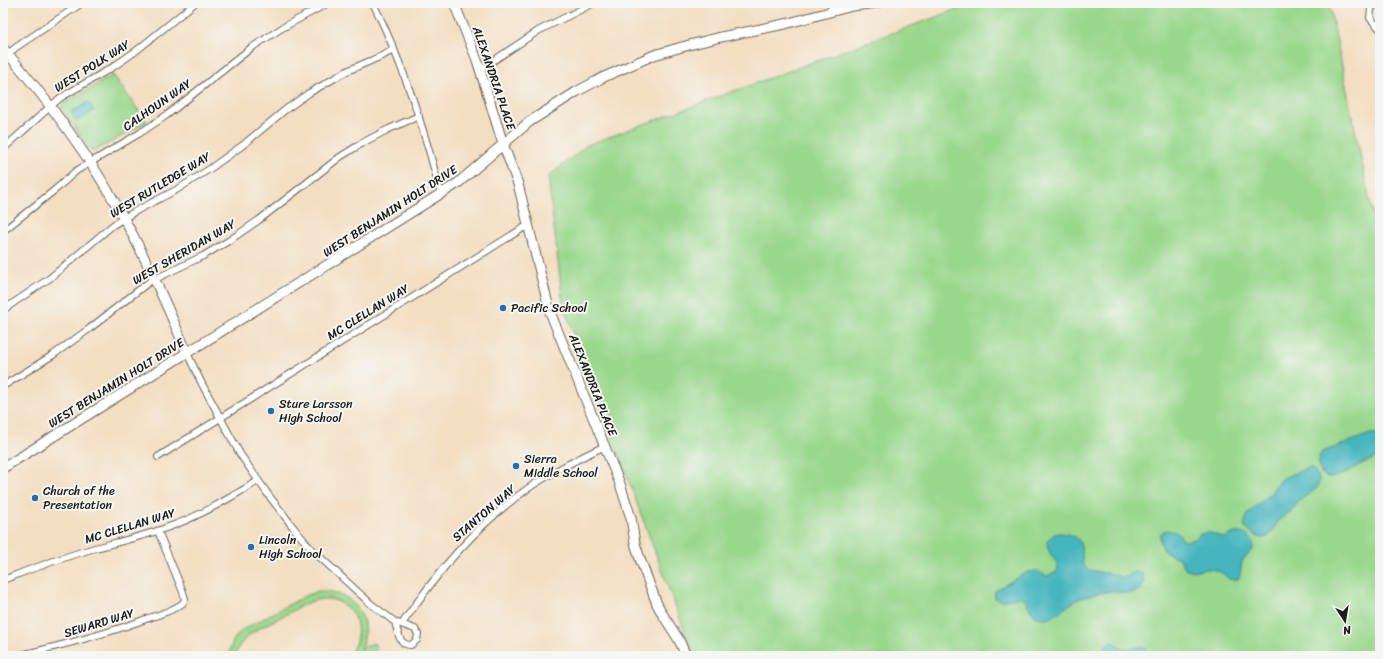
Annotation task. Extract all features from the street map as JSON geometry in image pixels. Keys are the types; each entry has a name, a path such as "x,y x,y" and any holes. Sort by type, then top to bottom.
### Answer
{"street":[{"path":"82,3 5,54 50,106 89,162 124,218 155,279 187,353 220,418 258,481"},
{"name":"WEST POLK WAY","path":"3,149 60,98 108,70 136,51 194,3"},
{"name":"CALHOUN WAY","path":"3,232 76,171 167,115 251,48 282,28 328,3"},
{"path":"373,3 404,73 419,116 441,194"},
{"path":"481,70 538,31 594,3"},
{"name":"WEST BENJAMIN HOLT DRIVE","path":"3,468 441,194 466,177 529,122 559,102 604,77 654,55 689,45 785,24 831,7 877,3"},
{"path":"1377,3 1371,9 1370,18 1380,29"},
{"name":"ALEXANDRIA PLACE","path":"457,4 481,70 503,144 518,184 550,312 626,499 640,559 657,604 662,615 679,640 686,656"},
{"name":"WEST RUTLEDGE WAY","path":"3,310 50,278 113,225 178,189 211,168 243,145 284,110 347,71 394,49"},
{"name":"WEST SHERIDAN WAY","path":"3,386 53,355 89,329 138,290 155,279 230,240 277,206 325,167 358,145 419,116"},
{"name":"MC CLELLAN WAY","path":"158,457 528,225"},
{"name":"STANTON WAY","path":"258,481 311,549 371,604 398,623 448,561 469,538 499,512 542,479 605,446"},
{"name":"MC CLELLAN WAY","path":"3,580 73,555 158,531 202,513 258,481"},
{"name":"SEWARD WAY","path":"16,656 79,641 128,626 180,606 184,601 183,592 158,531"}],"green space":[{"path":"974,3 1329,3 1380,250 1380,656 694,656 563,305 548,177 587,145"},
{"path":"113,75 147,122 95,151 90,149 62,109 63,104"},
{"path":"318,591 330,592 350,600 357,607 362,616 364,637 361,649 374,643 377,649 365,656 347,656 354,646 357,638 357,625 354,616 344,605 336,601 320,599 305,604 261,627 242,642 235,656 228,656 233,641 242,630 305,596"}],"water":[{"path":"89,102 94,111 77,121 71,112"},
{"path":"1370,434 1380,436 1380,456 1335,477 1325,476 1321,473 1319,460 1322,452"},
{"path":"1311,468 1319,478 1317,488 1300,500 1292,510 1279,520 1269,536 1264,538 1258,537 1245,528 1246,518 1249,513 1270,494 1279,481 1304,469"},
{"path":"1168,530 1178,533 1183,540 1186,541 1195,539 1200,534 1208,532 1224,538 1231,534 1238,533 1248,536 1251,539 1253,542 1253,549 1243,560 1238,579 1231,580 1221,573 1210,569 1190,571 1186,570 1180,559 1165,552 1160,542 1160,534"},
{"path":"1060,533 1073,536 1080,542 1083,565 1089,570 1112,574 1123,578 1137,571 1142,573 1144,581 1142,588 1133,593 1106,592 1088,596 1077,600 1057,614 1047,618 1041,618 1034,615 1027,602 1021,597 1001,601 995,598 994,593 996,590 1027,572 1037,571 1046,576 1055,573 1058,569 1057,565 1048,550 1047,541 1054,534"},
{"path":"1112,642 1126,649 1143,647 1151,656 1102,656 1106,645"}],"place":[{"name":"Pacific School","path":"503,308"},
{"name":"Sture Larsson High School","path":"271,411"},
{"name":"Sierra Middle School","path":"516,466"},
{"name":"Church of the Presentation","path":"35,498"},
{"name":"Lincoln High School","path":"251,547"}]}
